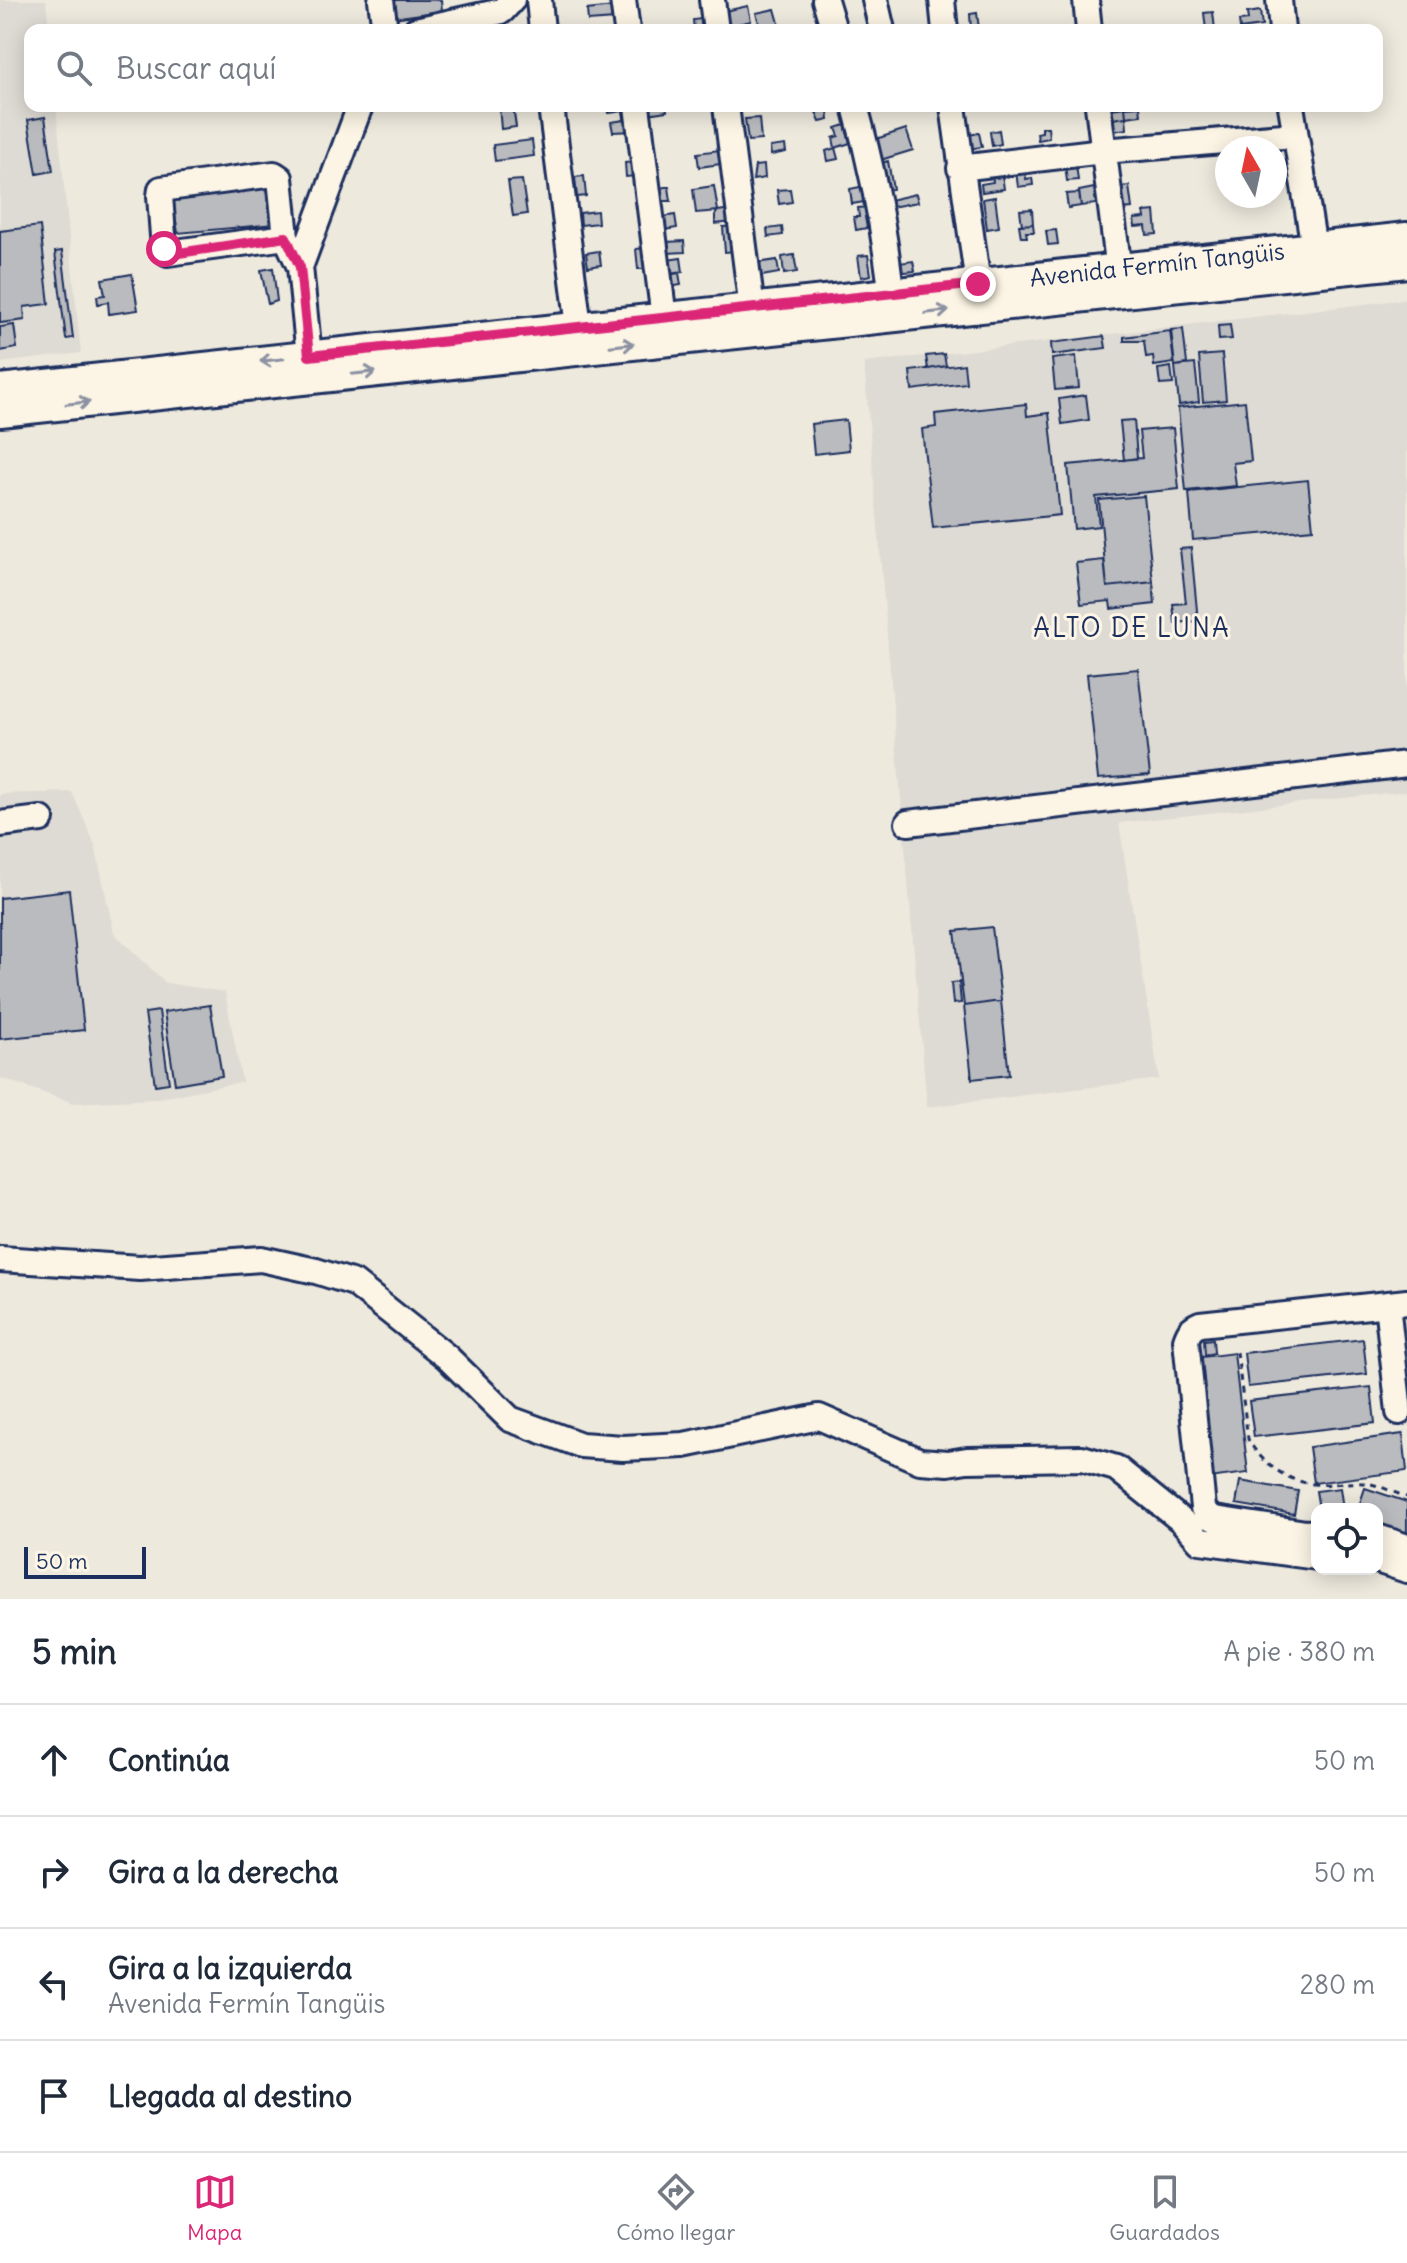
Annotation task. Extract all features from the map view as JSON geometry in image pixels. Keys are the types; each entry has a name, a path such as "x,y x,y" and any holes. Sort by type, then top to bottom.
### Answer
{"main road":[{"name":"Avenida Fermín Tangüis","path":"0,411 892,304 1121,280 1314,248 1407,238"},
{"name":"Avenida Fermín Tangüis","path":"0,390 752,309 892,304 978,284 1121,280 1407,262"}],"street":[{"path":"381,0 384,24"},
{"path":"443,24 502,11 512,0"},
{"path":"539,0 541,24"},
{"path":"623,0 626,24"},
{"path":"712,0 715,24"},
{"path":"825,0 832,24"},
{"path":"875,0 881,24"},
{"path":"942,0 944,24"},
{"path":"1086,0 1088,24"},
{"path":"1279,0 1281,24"},
{"path":"300,267 358,112"},
{"path":"552,112 579,327"},
{"path":"638,112 664,318"},
{"path":"727,112 752,309"},
{"path":"857,112 886,234 892,304"},
{"path":"954,112 978,284"},
{"path":"1099,112 1121,280"},
{"path":"1292,112 1314,248"},
{"path":"960,168 1103,151 1295,135"},
{"path":"286,237 168,253 164,249 161,189 274,174 280,178 286,237 300,267 309,356"},
{"path":"908,823 1407,764"},
{"path":"0,824 41,819"},
{"path":"0,1259 140,1268 261,1259 316,1271 354,1283 447,1357 510,1419 581,1445 623,1448 673,1446 819,1417 920,1461 948,1463 1082,1458 1099,1462 1116,1468 1182,1521 1200,1541 1311,1556"},
{"path":"1311,1533 1215,1519 1207,1515 1203,1508 1188,1334 1192,1327 1397,1303 1399,1412"},
{"path":"1383,1539 1407,1547"},
{"path":"1383,1562 1407,1570"}],"path":[{"path":"1237,1352 1248,1439 1272,1468 1312,1484 1369,1484 1407,1497"}],"shaded area":[{"path":"0,0 46,0 48,24 24,24 24,112 57,112 81,353 0,363"},
{"path":"1407,299 1407,791 1119,823 1159,1079 927,1107 864,363"},
{"path":"72,792 95,845 114,933 166,983 225,992 242,1082 155,1099 74,1103 0,1078 0,794"}],"building":[{"path":"391,0 441,0 442,11 393,18"},
{"path":"748,6 751,21 728,24 725,11"},
{"path":"613,7 615,19 588,21 587,10"},
{"path":"775,9 779,24 759,24 756,13"},
{"path":"1260,11 1262,24 1239,24 1239,21 1248,20 1247,13"},
{"path":"1213,12 1214,24 1205,24 1204,13"},
{"path":"977,13 978,24 971,24 970,14"},
{"path":"708,18 709,24 693,24 693,20"},
{"path":"500,112 514,112 516,127 501,129"},
{"path":"623,112 631,112 632,117 624,118"},
{"path":"816,112 828,112 829,120 820,122"},
{"path":"1111,112 1126,112 1126,117 1112,119"},
{"path":"1126,112 1141,112 1141,115 1126,117"},
{"path":"45,117 53,171 37,174 28,120"},
{"path":"1126,117 1127,129 1113,131 1112,119"},
{"path":"759,118 761,140 748,141 745,119"},
{"path":"631,119 633,131 613,132 611,122"},
{"path":"845,125 850,143 835,148 833,138 839,136 836,128"},
{"path":"1042,127 1048,127 1049,138 1038,140 1037,133 1042,132"},
{"path":"906,129 913,150 874,162 867,142"},
{"path":"999,130 1001,144 992,146 990,132"},
{"path":"979,133 982,147 966,149 964,136"},
{"path":"532,140 534,156 495,161 493,145"},
{"path":"785,145 786,152 771,155 770,147"},
{"path":"835,148 838,159 828,161 826,151"},
{"path":"719,150 720,156 727,155 728,163 699,167 697,153"},
{"path":"1075,157 1078,180 1067,181 1064,158"},
{"path":"888,161 893,189 885,190 880,163"},
{"path":"634,162 635,176 626,177 625,163"},
{"path":"1024,163 1026,179 1032,178 1033,185 1018,187 1015,164"},
{"path":"764,165 765,178 753,180 755,166"},
{"path":"1001,167 1004,189 982,192 981,184 993,182 991,168"},
{"path":"584,176 586,196 577,197 575,177"},
{"path":"270,177 275,224 178,233 171,190"},
{"path":"522,180 527,214 513,216 508,181"},
{"path":"874,184 876,200 852,204 850,189"},
{"path":"714,186 718,211 696,213 693,189"},
{"path":"1129,186 1132,208 1122,209 1119,187"},
{"path":"669,187 671,201 662,201 660,188"},
{"path":"1094,188 1096,204 1081,206 1079,191"},
{"path":"790,189 792,202 779,204 777,190"},
{"path":"1079,193 1081,206 1068,208 1066,194"},
{"path":"916,194 918,202 886,208 885,201"},
{"path":"995,197 999,227 987,229 983,199"},
{"path":"868,207 869,216 865,217 867,228 856,230 854,217 859,217 858,208"},
{"path":"732,209 733,222 715,224 718,211"},
{"path":"1032,209 1033,224 1022,225 1020,210"},
{"path":"597,211 598,223 581,225 580,213"},
{"path":"1155,211 1157,234 1147,235 1146,226 1135,227 1134,219 1145,218 1144,212"},
{"path":"675,215 677,228 664,230 663,217"},
{"path":"1033,224 1034,232 1026,232 1027,237 1021,237 1019,225"},
{"path":"40,226 49,304 24,307 25,320 0,323 0,231"},
{"path":"733,226 735,251 725,252 723,227"},
{"path":"782,227 783,235 768,237 767,229"},
{"path":"1056,230 1058,244 1048,245 1046,231"},
{"path":"684,241 685,252 667,253 666,242"},
{"path":"645,248 646,269 638,269 636,249"},
{"path":"62,251 73,338 66,339 55,252"},
{"path":"599,251 601,265 588,267 586,253"},
{"path":"794,255 797,272 784,274 782,257"},
{"path":"868,255 871,275 861,277 858,256"},
{"path":"681,258 683,272 669,274 667,260"},
{"path":"777,260 779,273 756,277 756,263"},
{"path":"913,261 915,271 893,273 892,264"},
{"path":"273,268 277,301 268,304 261,270"},
{"path":"679,273 681,285 669,287 668,275"},
{"path":"132,274 138,310 109,314 108,302 98,304 97,296 105,295 102,279"},
{"path":"14,325 17,348 0,351 0,327"},
{"path":"1230,325 1232,339 1219,340 1218,326"},
{"path":"1183,329 1187,364 1175,366 1171,330"},
{"path":"1170,331 1174,363 1154,366 1153,356 1146,357 1144,341 1124,341 1124,337"},
{"path":"1104,336 1106,348 1052,355 1051,343"},
{"path":"944,354 946,366 928,369 926,356"},
{"path":"1222,354 1226,400 1203,402 1199,356"},
{"path":"1076,356 1079,388 1055,390 1052,359"},
{"path":"964,364 966,383 912,390 910,371"},
{"path":"1195,364 1199,402 1179,405 1175,366"},
{"path":"1171,367 1173,384 1160,385 1158,369"},
{"path":"1086,395 1089,420 1062,424 1059,399"},
{"path":"1245,401 1251,461 1233,463 1236,486 1186,491 1178,408"},
{"path":"1026,404 1027,416 1049,413 1060,515 933,528 922,429 936,427 935,414"},
{"path":"846,420 849,450 814,454 811,424"},
{"path":"1134,420 1137,458 1124,460 1120,421"},
{"path":"1173,428 1179,489 1096,497 1099,526 1074,529 1068,465 1142,458 1139,431"},
{"path":"1308,480 1313,529 1193,540 1189,492"},
{"path":"1144,496 1153,582 1107,587 1099,500"},
{"path":"1191,548 1198,621 1175,623 1173,604 1186,603 1180,549"},
{"path":"1104,560 1107,587 1153,582 1155,604 1111,609 1110,601 1081,604 1076,563"},
{"path":"1138,669 1150,775 1098,779 1087,674"},
{"path":"69,890 84,1030 0,1039 0,898"},
{"path":"992,927 1001,1001 964,1006 955,931"},
{"path":"959,982 961,1003 953,1004 951,983"},
{"path":"1001,1001 1009,1075 972,1079 964,1006"},
{"path":"210,1005 222,1076 175,1084 164,1012"},
{"path":"159,1011 169,1083 155,1085 145,1013"},
{"path":"1213,1339 1214,1353 1205,1355 1204,1340"},
{"path":"1363,1339 1367,1374 1248,1387 1244,1353"},
{"path":"1234,1353 1248,1473 1209,1478 1194,1358"},
{"path":"1371,1387 1375,1423 1254,1437 1249,1401"},
{"path":"1403,1434 1407,1471 1314,1483 1309,1447"},
{"path":"1240,1481 1298,1491 1294,1514 1236,1504"},
{"path":"1340,1488 1342,1503 1318,1503 1316,1491"},
{"path":"1365,1488 1407,1502 1407,1535 1383,1527 1383,1503 1360,1503"}],"district":[{"name":"ALTO DE LUNA","path":"1132,628"}],"route":[{"path":"164,249 172,254 286,237 300,267 309,356 978,284"}]}
